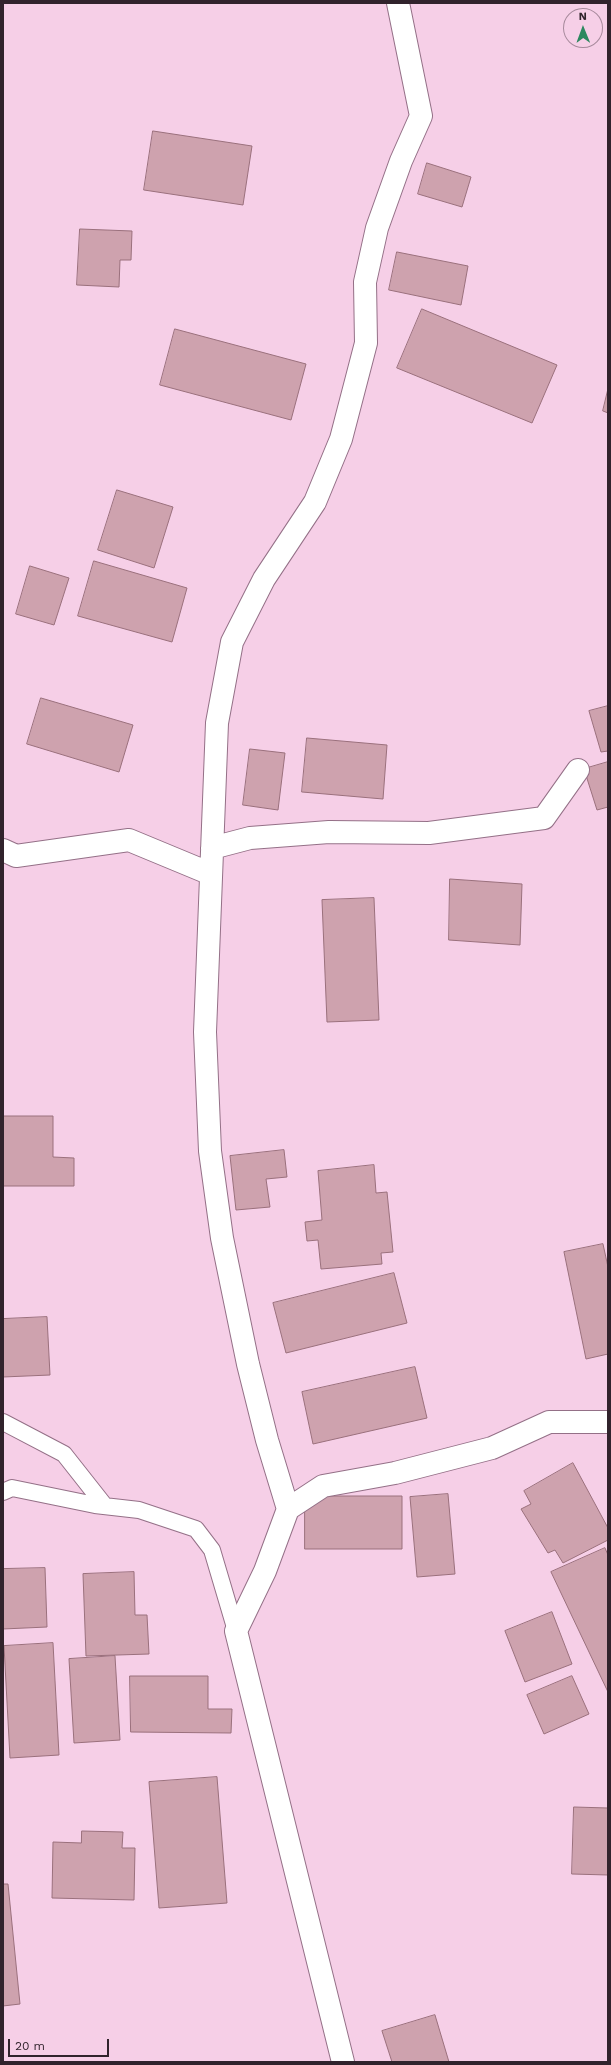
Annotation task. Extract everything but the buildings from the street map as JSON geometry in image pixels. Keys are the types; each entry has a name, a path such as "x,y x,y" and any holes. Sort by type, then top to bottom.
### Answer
{"street":[{"path":"288,1509 267,1440 248,1364 222,1238 210,1151 205,1032 217,723 232,642 264,579 316,502 341,439 366,343 365,282 377,228 400,161 421,116 398,3"},
{"path":"212,848 250,838 329,832 429,834 544,818 578,770"},
{"path":"3,850 16,856 129,840 211,874"},
{"path":"343,2062 236,1631 265,1571 288,1509 323,1486 395,1473 492,1448 549,1422 608,1422"}],"lane":[{"path":"3,1422 64,1454 105,1506"},
{"path":"3,1492 12,1488 105,1506 139,1510 196,1529 212,1550 236,1631"}]}
